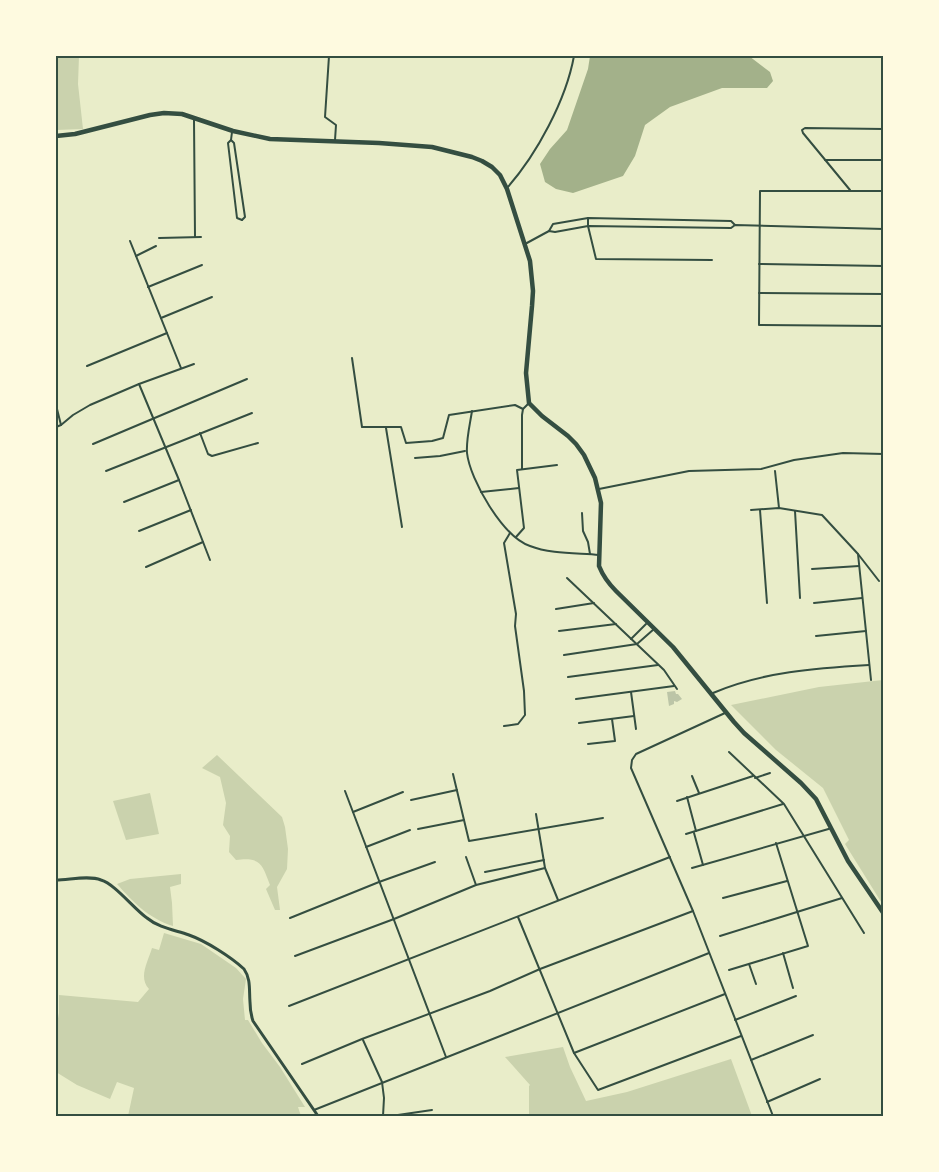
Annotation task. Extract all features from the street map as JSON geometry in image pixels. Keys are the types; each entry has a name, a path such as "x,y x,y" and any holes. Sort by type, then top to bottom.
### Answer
{"highway":[{"path":"56,136 75,134 150,115 182,114 232,131 270,139 432,147 459,153 492,167 500,175 507,189 530,261 532,291 526,373 530,403 576,444 595,478 601,503 599,566 607,581 673,647 725,713 816,799 848,861 884,914"}],"street":[{"path":"328,56 325,117 336,124 334,142"},
{"path":"507,189 522,172 547,129 571,74 574,56"},
{"path":"194,118 195,237"},
{"path":"851,191 802,134 803,129 884,129"},
{"path":"231,140 234,142 245,217 242,220 237,218 228,143 231,140 232,131"},
{"path":"825,160 884,160"},
{"path":"884,191 760,191 759,325 883,326 884,312"},
{"path":"525,244 549,231 553,224 588,218 731,221 735,225"},
{"path":"588,218 596,259 712,260"},
{"path":"549,231 588,226 731,228 735,225 884,229"},
{"path":"159,238 201,237"},
{"path":"130,241 181,368"},
{"path":"136,255 156,246"},
{"path":"759,264 884,266"},
{"path":"148,287 202,265"},
{"path":"759,293 884,294"},
{"path":"161,318 212,297"},
{"path":"87,366 167,333"},
{"path":"352,358 362,427 401,427 406,443 443,438 449,415 515,405 523,409"},
{"path":"56,427 90,405 194,364"},
{"path":"93,444 247,379"},
{"path":"139,384 210,560"},
{"path":"522,469 522,415 523,409 530,403"},
{"path":"56,405 61,425"},
{"path":"472,411 467,451 470,465 481,492 510,533 526,545 539,549 599,555"},
{"path":"106,471 252,413"},
{"path":"386,428 402,527"},
{"path":"200,433 208,454 212,456 258,443"},
{"path":"415,458 467,451"},
{"path":"598,489 689,471 761,468 794,460 843,453 884,454"},
{"path":"516,537 524,528 517,470 557,465"},
{"path":"775,471 779,508"},
{"path":"124,502 179,480"},
{"path":"481,492 519,488"},
{"path":"751,510 779,508 822,515 879,581"},
{"path":"139,531 191,510"},
{"path":"760,510 767,603"},
{"path":"795,511 800,598"},
{"path":"582,513 583,531 590,555"},
{"path":"504,726 518,724 525,715 515,626 516,614 504,543 510,533"},
{"path":"146,567 203,543"},
{"path":"858,554 871,680"},
{"path":"812,569 859,566"},
{"path":"567,578 664,670 675,688 576,699"},
{"path":"814,603 862,598"},
{"path":"556,609 594,603"},
{"path":"631,639 648,622"},
{"path":"559,631 616,624"},
{"path":"564,655 637,645 655,628"},
{"path":"816,636 866,631"},
{"path":"568,677 658,665"},
{"path":"710,694 732,685 790,672 869,665"},
{"path":"631,692 636,729"},
{"path":"725,713 636,754 631,768 693,911 773,1116"},
{"path":"579,723 634,716"},
{"path":"588,744 615,741 612,719"},
{"path":"729,752 784,804 864,933"},
{"path":"676,801 770,773"},
{"path":"453,774 469,842 603,818"},
{"path":"692,776 699,794"},
{"path":"345,790 446,1057"},
{"path":"411,800 457,790"},
{"path":"353,812 403,792"},
{"path":"687,797 703,865"},
{"path":"686,834 784,804"},
{"path":"536,814 545,868 558,900"},
{"path":"418,829 464,820"},
{"path":"692,868 832,828"},
{"path":"366,847 410,830"},
{"path":"729,970 808,946 776,843"},
{"path":"466,857 476,885"},
{"path":"290,1006 670,857"},
{"path":"485,872 544,860"},
{"path":"290,918 435,862"},
{"path":"295,956 476,885 545,868"},
{"path":"56,880 102,879 147,919 201,940 244,969 250,982 250,1010 253,1021 318,1116"},
{"path":"723,898 787,880"},
{"path":"720,936 842,898"},
{"path":"302,1064 693,911"},
{"path":"518,917 574,1053 598,1090 741,1036"},
{"path":"314,1110 709,953"},
{"path":"783,953 793,988"},
{"path":"749,964 756,984"},
{"path":"574,1053 725,994"},
{"path":"735,1020 796,996"},
{"path":"751,1060 813,1035"},
{"path":"362,1039 382,1082 383,1116"},
{"path":"767,1102 820,1079"},
{"path":"391,1116 432,1110"}],"shaded area":[{"path":"56,56 79,56 78,84 83,129 56,130"},
{"path":"590,56 749,56 770,72 773,81 767,88 722,88 670,107 645,125 635,156 623,176 573,193 556,189 545,182 540,164 567,130 588,69"},
{"path":"883,680 883,905 845,844 849,840 823,788 776,750 731,705 819,687"},
{"path":"217,755 282,817 288,849 287,869 277,887 280,910 275,910 266,889 270,885 262,867 256,861 236,860 229,852 230,836 223,825 226,803 220,777 202,768"},
{"path":"150,793 159,834 126,840 113,801"},
{"path":"181,874 181,884 170,887 173,926 149,914 117,884 130,879"},
{"path":"164,933 201,944 236,968 246,979 243,999 245,1020 248,1020 305,1107 298,1107 301,1116 128,1116 134,1088 117,1082 110,1099 77,1085 56,1072 59,995 138,1002 149,989 144,980 144,974 152,948 159,950"},
{"path":"563,1047 586,1101 627,1092 731,1059 752,1116 529,1116 530,1085 505,1057"}],"building":[{"path":"675,691 682,699 674,701 674,704 669,706 667,692"}]}
